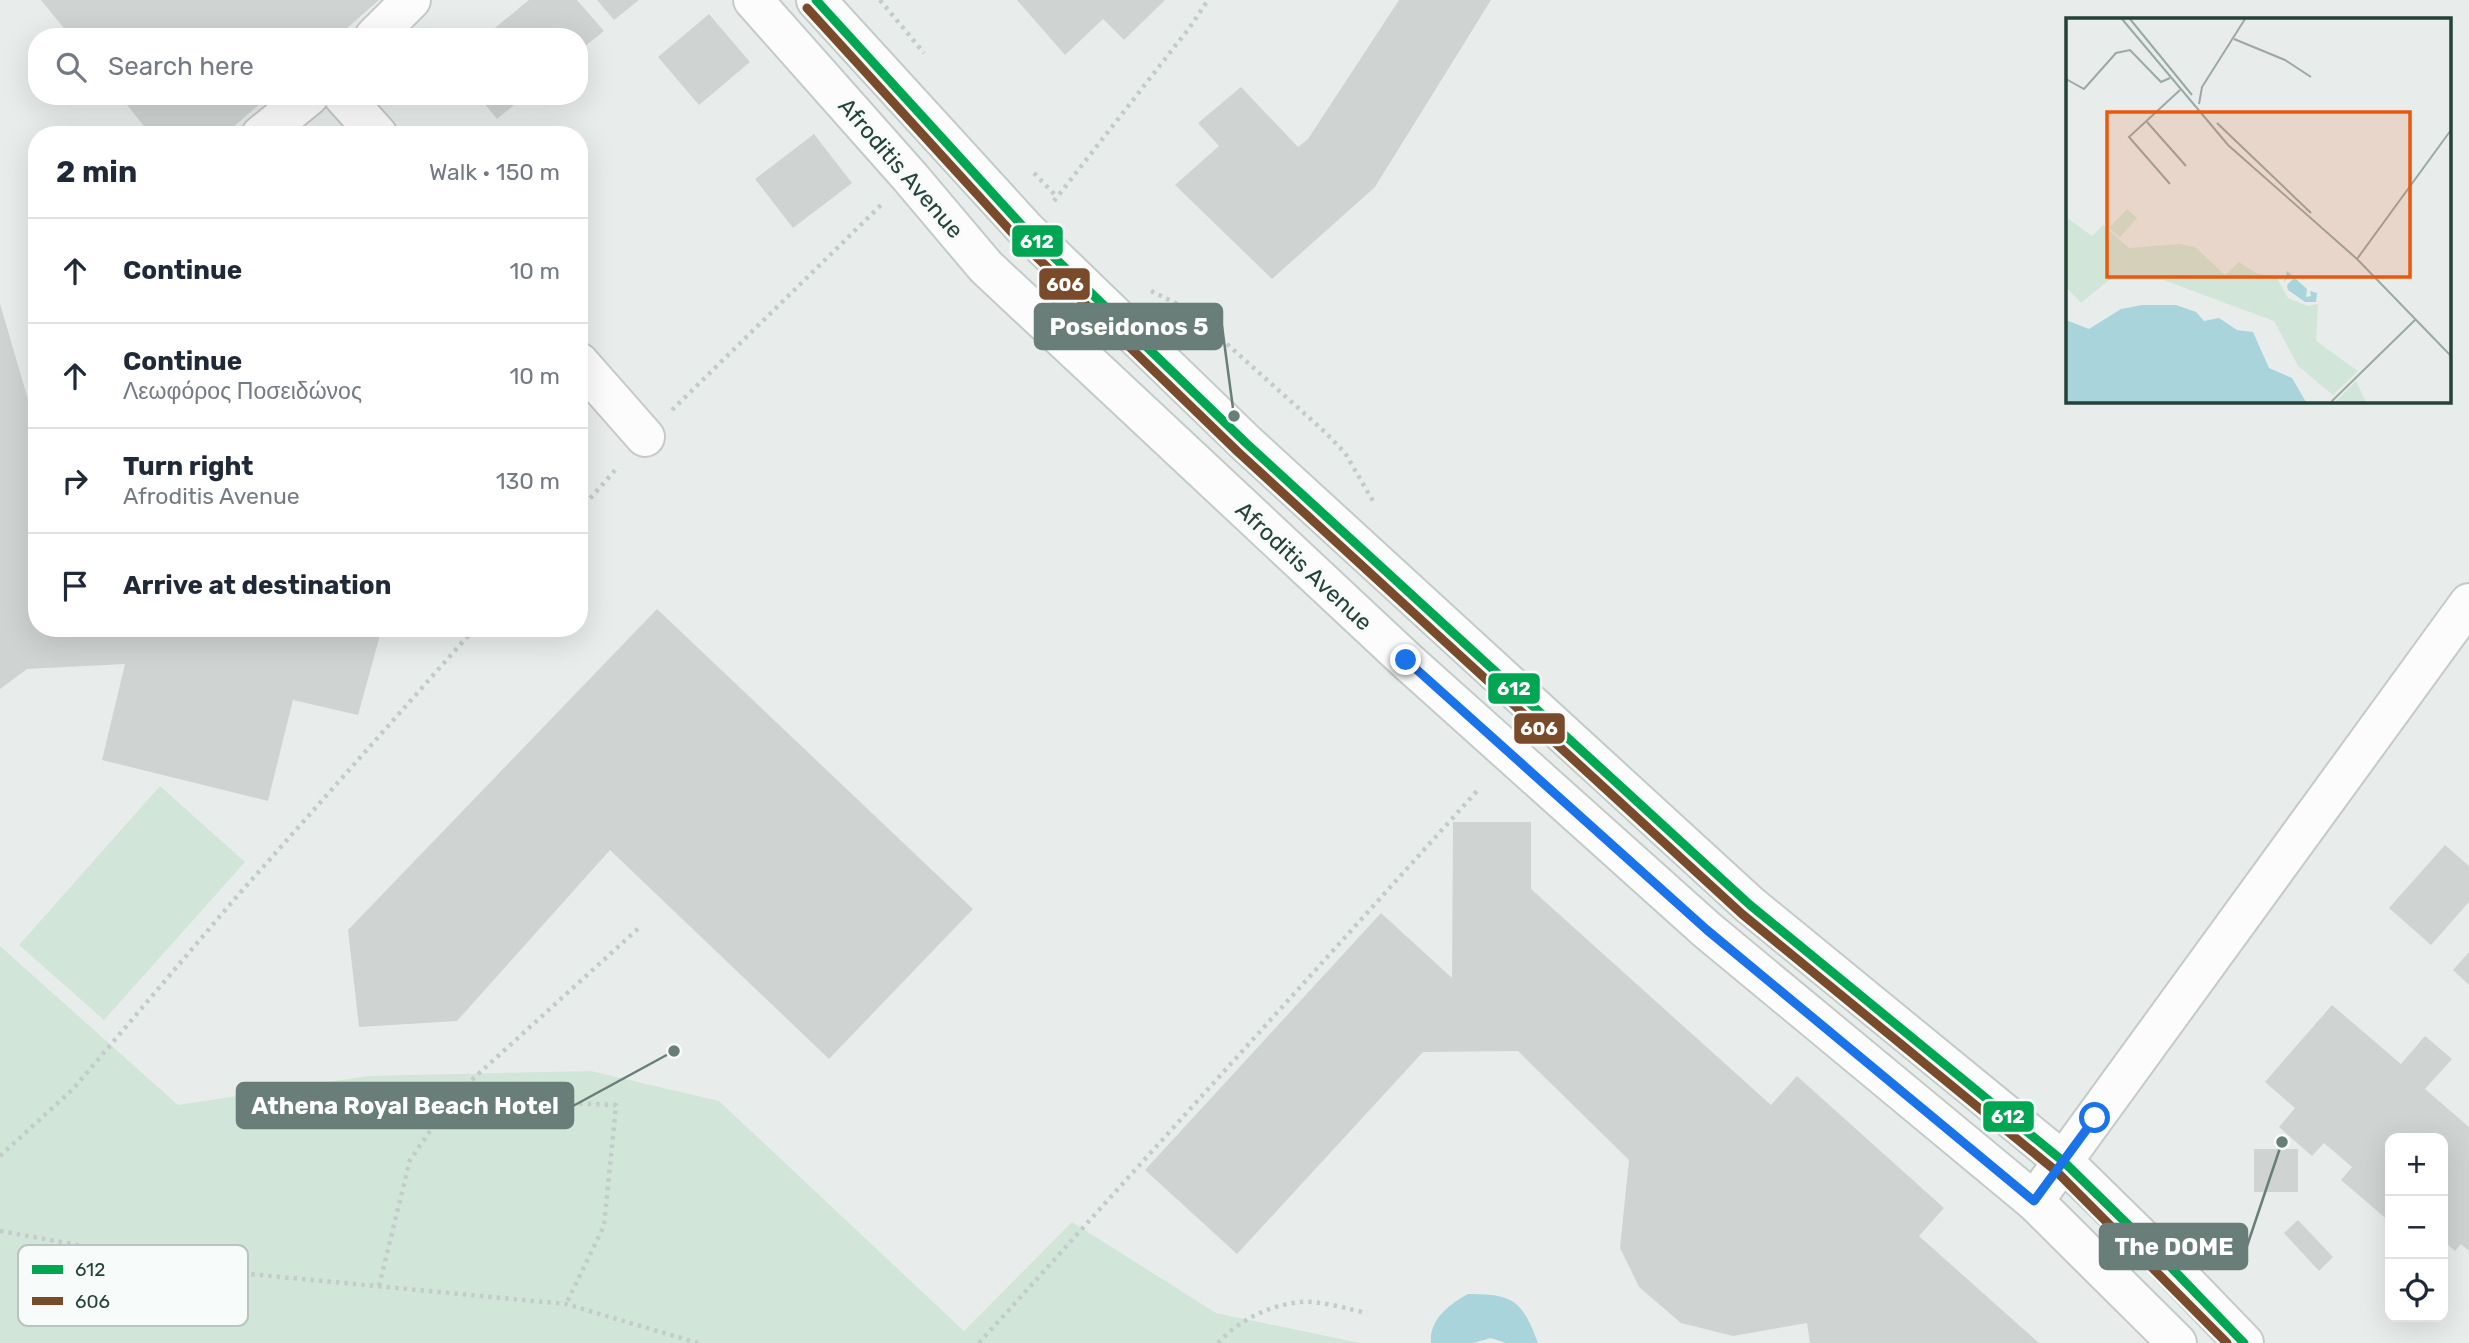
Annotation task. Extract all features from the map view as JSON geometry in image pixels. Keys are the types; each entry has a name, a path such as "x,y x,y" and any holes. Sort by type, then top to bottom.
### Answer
{"main road":[{"path":"383,28 411,0"},
{"name":"Afroditis Avenue","path":"753,0 986,267 1406,660 1707,930 2034,1201 2176,1343"},
{"path":"816,0 1026,230 1246,443 1750,905 2064,1162 2244,1343"},
{"path":"272,126 298,105"},
{"path":"352,105 370,126"},
{"path":"588,372 645,437"},
{"path":"2034,1201 2469,603"}],"path":[{"path":"1051,205 1190,27 1208,0"},
{"path":"588,501 645,437 910,177"},
{"path":"0,1156 73,1089 232,902 467,637"},
{"path":"979,1343 1477,791"},
{"path":"379,1286 410,1160 453,1098 641,926"},
{"path":"453,1098 616,1105 604,1226 566,1304"},
{"path":"0,1231 78,1245"},
{"path":"248,1274 566,1304 698,1343"},
{"path":"1218,1343 1227,1333 1257,1313 1302,1301 1367,1313"}],"green space":[{"path":"160,786 245,862 104,1020 19,945"},
{"path":"0,946 178,1105 368,1076 591,1071 719,1101 964,1331 1072,1222 1216,1313 1360,1343 0,1343"}],"water":[{"path":"1468,1294 1496,1296 1514,1302 1527,1317 1538,1343 1506,1343 1491,1338 1473,1343 1431,1343 1433,1327 1442,1313"}],"building":[{"path":"41,0 379,0 347,28 64,28"},
{"path":"529,0 577,0 604,31 588,44 588,28 495,28"},
{"path":"597,0 639,0 614,20"},
{"path":"1017,0 1165,0 1124,40 1103,19 1065,55"},
{"path":"1399,0 1491,0 1375,187 1272,279 1175,185 1219,146 1198,123 1241,87 1298,147 1308,139"},
{"path":"709,14 750,62 699,105 658,57"},
{"path":"127,105 259,105 234,126 144,126"},
{"path":"485,105 514,105 497,119"},
{"path":"814,134 852,183 793,228 755,179"},
{"path":"0,304 28,399 28,637 380,637 358,715 293,700 268,801 102,760 125,664 27,669 0,689"},
{"path":"657,609 973,909 829,1059 610,850 457,1021 359,1027 348,930"},
{"path":"1453,822 1531,822 1531,889 1771,1105 1797,1076 1944,1208 1919,1236 2039,1343 1810,1343 1807,1323 1733,1336 1681,1323 1639,1287 1620,1248 1629,1160 1518,1051 1423,1052 1237,1254 1145,1170 1381,913 1452,978"},
{"path":"2445,845 2469,866 2469,902 2431,945 2389,908"},
{"path":"2469,952 2469,985 2453,970"},
{"path":"2332,1005 2401,1064 2425,1036 2452,1059 2425,1089 2469,1127 2469,1251 2461,1244 2455,1251 2448,1245 2448,1133 2385,1133 2385,1218 2341,1180 2352,1167 2324,1143 2312,1156 2279,1127 2295,1108 2265,1082"},
{"path":"2254,1149 2298,1149 2298,1192 2254,1192"},
{"path":"2298,1220 2333,1257 2319,1271 2284,1233"}],"transit line":[{"name":"612","path":"816,0 1026,230 1246,443 1750,905 2064,1162 2244,1343"},
{"name":"606","path":"807,8 1017,238 1238,452 1742,914 2056,1171 2227,1343"}],"place":[{"name":"Poseidonos 5","path":"1234,416"},
{"name":"Athena Royal Beach Hotel","path":"674,1051"},
{"name":"The DOME","path":"2282,1142"}],"route":[{"path":"1406,660 1707,930 2034,1201 2095,1118"}]}
